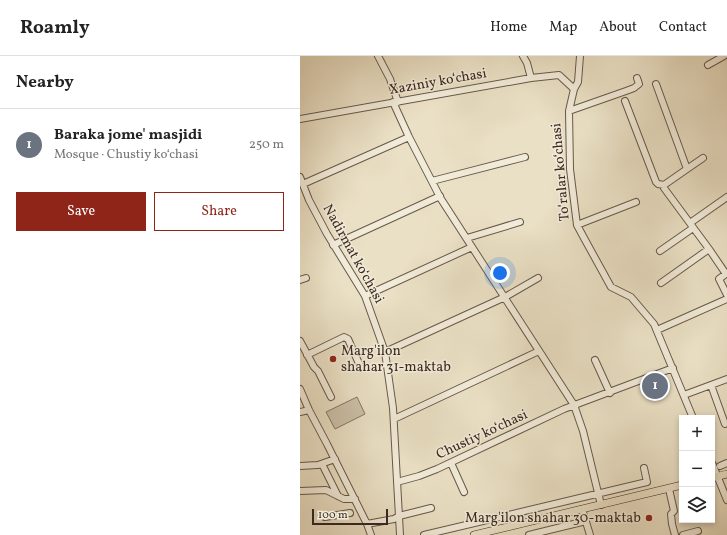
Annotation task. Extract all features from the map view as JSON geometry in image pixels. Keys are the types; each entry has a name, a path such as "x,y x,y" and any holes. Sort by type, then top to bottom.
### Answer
{"main road":[{"path":"715,478 727,474"},
{"path":"474,535 679,486"}],"street":[{"path":"378,56 390,79 395,102 409,137 440,196 574,405 583,431 601,505"},
{"path":"523,56 531,78"},
{"name":"Toʻralar koʻchasi","path":"580,56 578,82 574,89 569,112 570,169 578,225 611,287 631,297 654,324 692,415"},
{"path":"708,65 724,56"},
{"name":"Xaziniy koʻchasi","path":"300,119 559,74 574,89"},
{"path":"569,112 634,88 638,84 637,78"},
{"path":"656,84 687,169"},
{"path":"625,101 658,184 664,185 703,158"},
{"path":"303,184 409,137"},
{"path":"432,181 525,157"},
{"name":"Nadirmat koʻchasi","path":"300,177 309,200 333,245 365,296 385,352 394,419 400,535"},
{"path":"664,185 664,188 727,274 719,279 727,296"},
{"path":"333,245 440,196"},
{"path":"660,251 727,197"},
{"path":"578,225 636,202"},
{"path":"467,238 520,222"},
{"path":"365,296 472,247"},
{"path":"661,283 709,249"},
{"path":"385,352 505,297 538,278"},
{"path":"657,330 727,299"},
{"path":"307,355 344,337 348,339 361,368"},
{"path":"300,341 302,348 318,371 331,397"},
{"path":"394,419 539,351"},
{"path":"595,360 610,393"},
{"name":"Chustiy koʻchasi","path":"397,482 419,476 451,463 574,405 610,393 673,368"},
{"path":"684,395 727,379"},
{"path":"711,385 725,424"},
{"path":"300,389 309,410 355,499 356,512 367,524 371,535"},
{"path":"300,412 309,410"},
{"path":"300,466 318,465 335,459"},
{"path":"451,463 464,492"},
{"path":"720,466 727,463"},
{"path":"322,464 338,496"},
{"path":"424,535 648,482 644,468"},
{"path":"715,478 724,485 727,500"},
{"path":"669,488 674,511 671,514 675,535"},
{"path":"300,490 326,490 344,499 355,499"},
{"path":"367,524 394,519 399,516 431,508"},
{"path":"582,509 590,535"},
{"path":"325,517 356,512"},
{"path":"529,535 586,521"},
{"path":"683,535 698,531"}],"shaded area":[{"path":"357,397 365,414 335,429 326,412"}],"place":[{"name":"Marg'ilon shahar 31-maktab","path":"333,359"},
{"name":"Baraka jome' masjidi","path":"655,386"},
{"name":"Marg'ilon shahar 30-maktab","path":"649,518"}]}
